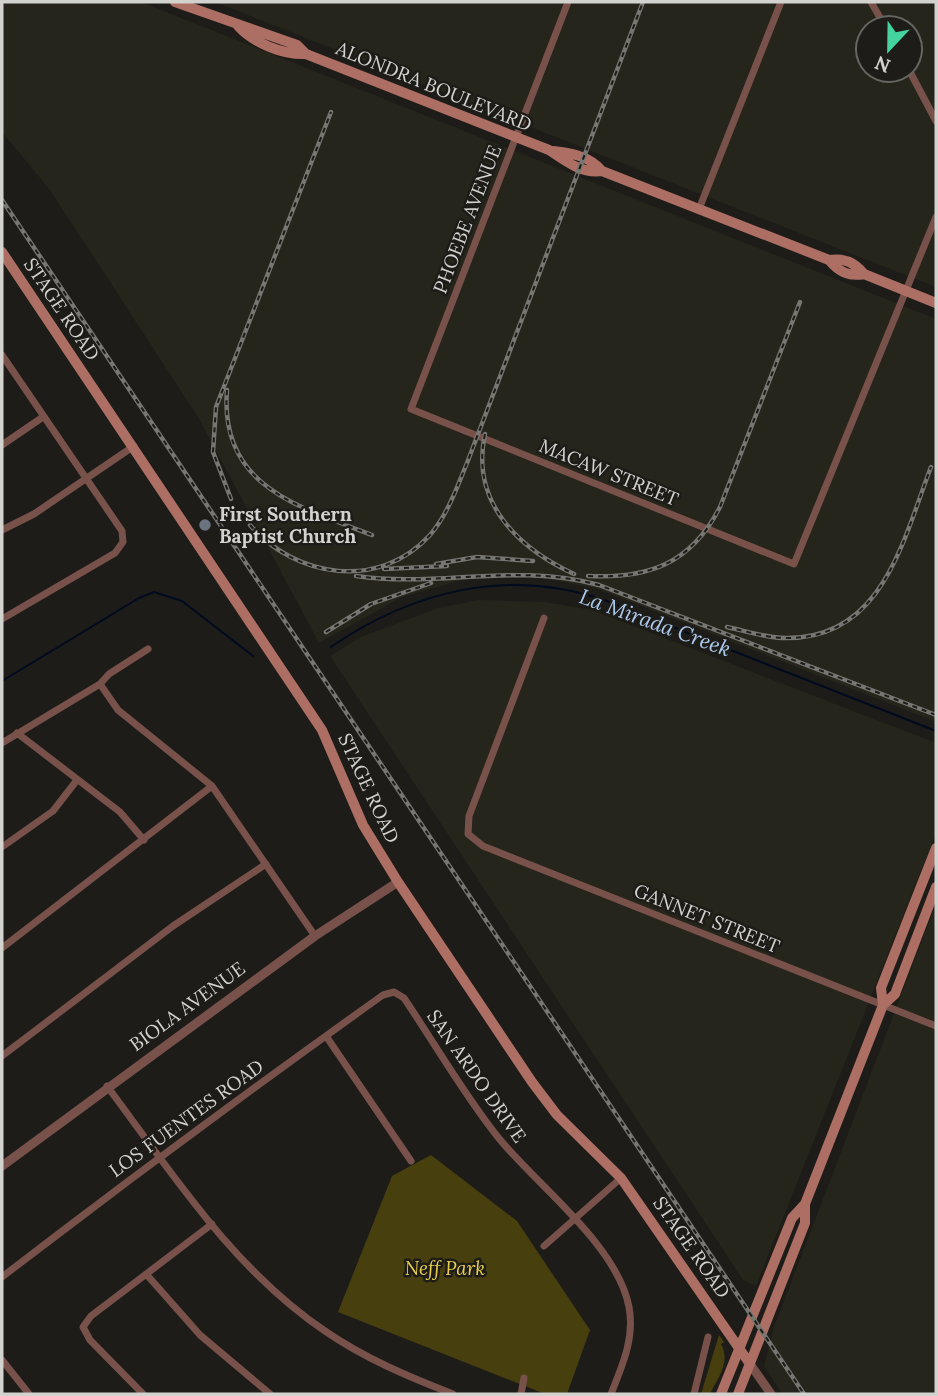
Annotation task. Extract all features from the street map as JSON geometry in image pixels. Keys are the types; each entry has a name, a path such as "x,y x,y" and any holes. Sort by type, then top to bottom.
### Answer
{"main road":[{"name":"ALONDRA BOULEVARD","path":"175,2 238,26 248,37 292,54 306,54 549,150 571,153 595,162 602,171 830,260 849,262 864,274 936,303"},
{"name":"STAGE ROAD","path":"2,252 322,730 363,825 398,882 557,1115 621,1178 750,1364"},
{"path":"883,1005 881,988 936,848"},
{"path":"738,1394 805,1223 805,1204 883,1005 895,993 936,887"},
{"path":"721,1394 792,1218 805,1204"}],"street":[{"name":"PHOEBE AVENUE","path":"411,409 568,2"},
{"path":"699,209 781,2"},
{"path":"916,84 936,121"},
{"path":"907,291 936,217"},
{"name":"MACAW STREET","path":"411,409 794,564 907,291"},
{"path":"2,356 122,530 123,542 115,553 2,619"},
{"path":"2,445 43,417"},
{"path":"2,530 134,446"},
{"name":"GANNET STREET","path":"544,618 468,816 468,834 484,846 936,1026"},
{"path":"2,743 100,684 109,674 148,649"},
{"path":"100,684 118,710 212,786 315,936"},
{"path":"17,733 120,812 144,840"},
{"path":"2,847 46,818 77,780"},
{"path":"2,948 212,786"},
{"path":"2,1056 173,926 266,864"},
{"name":"BIOLA AVENUE","path":"2,1166 107,1086 315,936 398,882"},
{"name":"LOS FUENTES ROAD","path":"2,1277 160,1156 383,995 394,992"},
{"name":"SAN ARDO DRIVE","path":"394,992 404,998 495,1134 524,1167 575,1216 621,1282 629,1307 631,1335 611,1394"},
{"path":"326,1036 411,1161"},
{"path":"107,1086 212,1224 252,1269 311,1321 374,1360 431,1390 453,1394"},
{"path":"544,1246 621,1178"},
{"path":"143,1394 90,1340 83,1326 91,1316 212,1224"},
{"path":"147,1275 200,1335 270,1394"},
{"path":"694,1394 708,1336"},
{"path":"2,1360 29,1394"},
{"name":"STAGE ROAD","path":"750,1364 771,1394"},
{"path":"521,1394 524,1378"}],"shaded area":[{"path":"2,2 141,2 936,319 936,722 598,589 539,577 469,578 402,597 319,643 198,417 50,190 2,132"},
{"path":"215,2 936,2 936,287"},
{"path":"479,600 545,602 592,610 936,743 936,833 756,1286 743,1280 330,656 361,637 438,608"},
{"path":"936,904 936,1394 782,1394 764,1366 774,1327"}],"green space":[{"name":"Neff Park","path":"431,1155 517,1221 590,1330 567,1394 545,1394 338,1312 392,1176"},
{"path":"719,1335 724,1342 721,1344 724,1364 710,1394 701,1394"}],"waterway":[{"name":"La Mirada Creek","path":"331,647 394,611 462,590 497,586 568,590 618,605 936,731"},
{"name":"La Mirada Creek","path":"2,681 139,598 154,592 182,601 253,656"}],"railway":[{"path":"250,525 269,543 290,557 338,571 387,565 410,553 430,535 452,500 467,463 643,2"},
{"path":"231,499 213,452 216,407 331,112"},
{"path":"2,200 804,1394"},
{"path":"588,576 648,571 681,555 696,542 720,507 800,302"},
{"path":"227,390 228,423 236,450 250,471 292,502 372,535"},
{"path":"485,434 482,458 485,481 503,520 534,551 574,574"},
{"path":"727,627 786,638 819,634 846,622 867,604 884,580 910,525 931,467"},
{"path":"436,564 477,557 533,561"},
{"path":"384,569 447,566"},
{"path":"356,576 387,579 537,576 599,585 936,715"},
{"path":"326,632 371,604 431,583"}],"place":[{"name":"First Southern Baptist Church","path":"205,525"}]}
